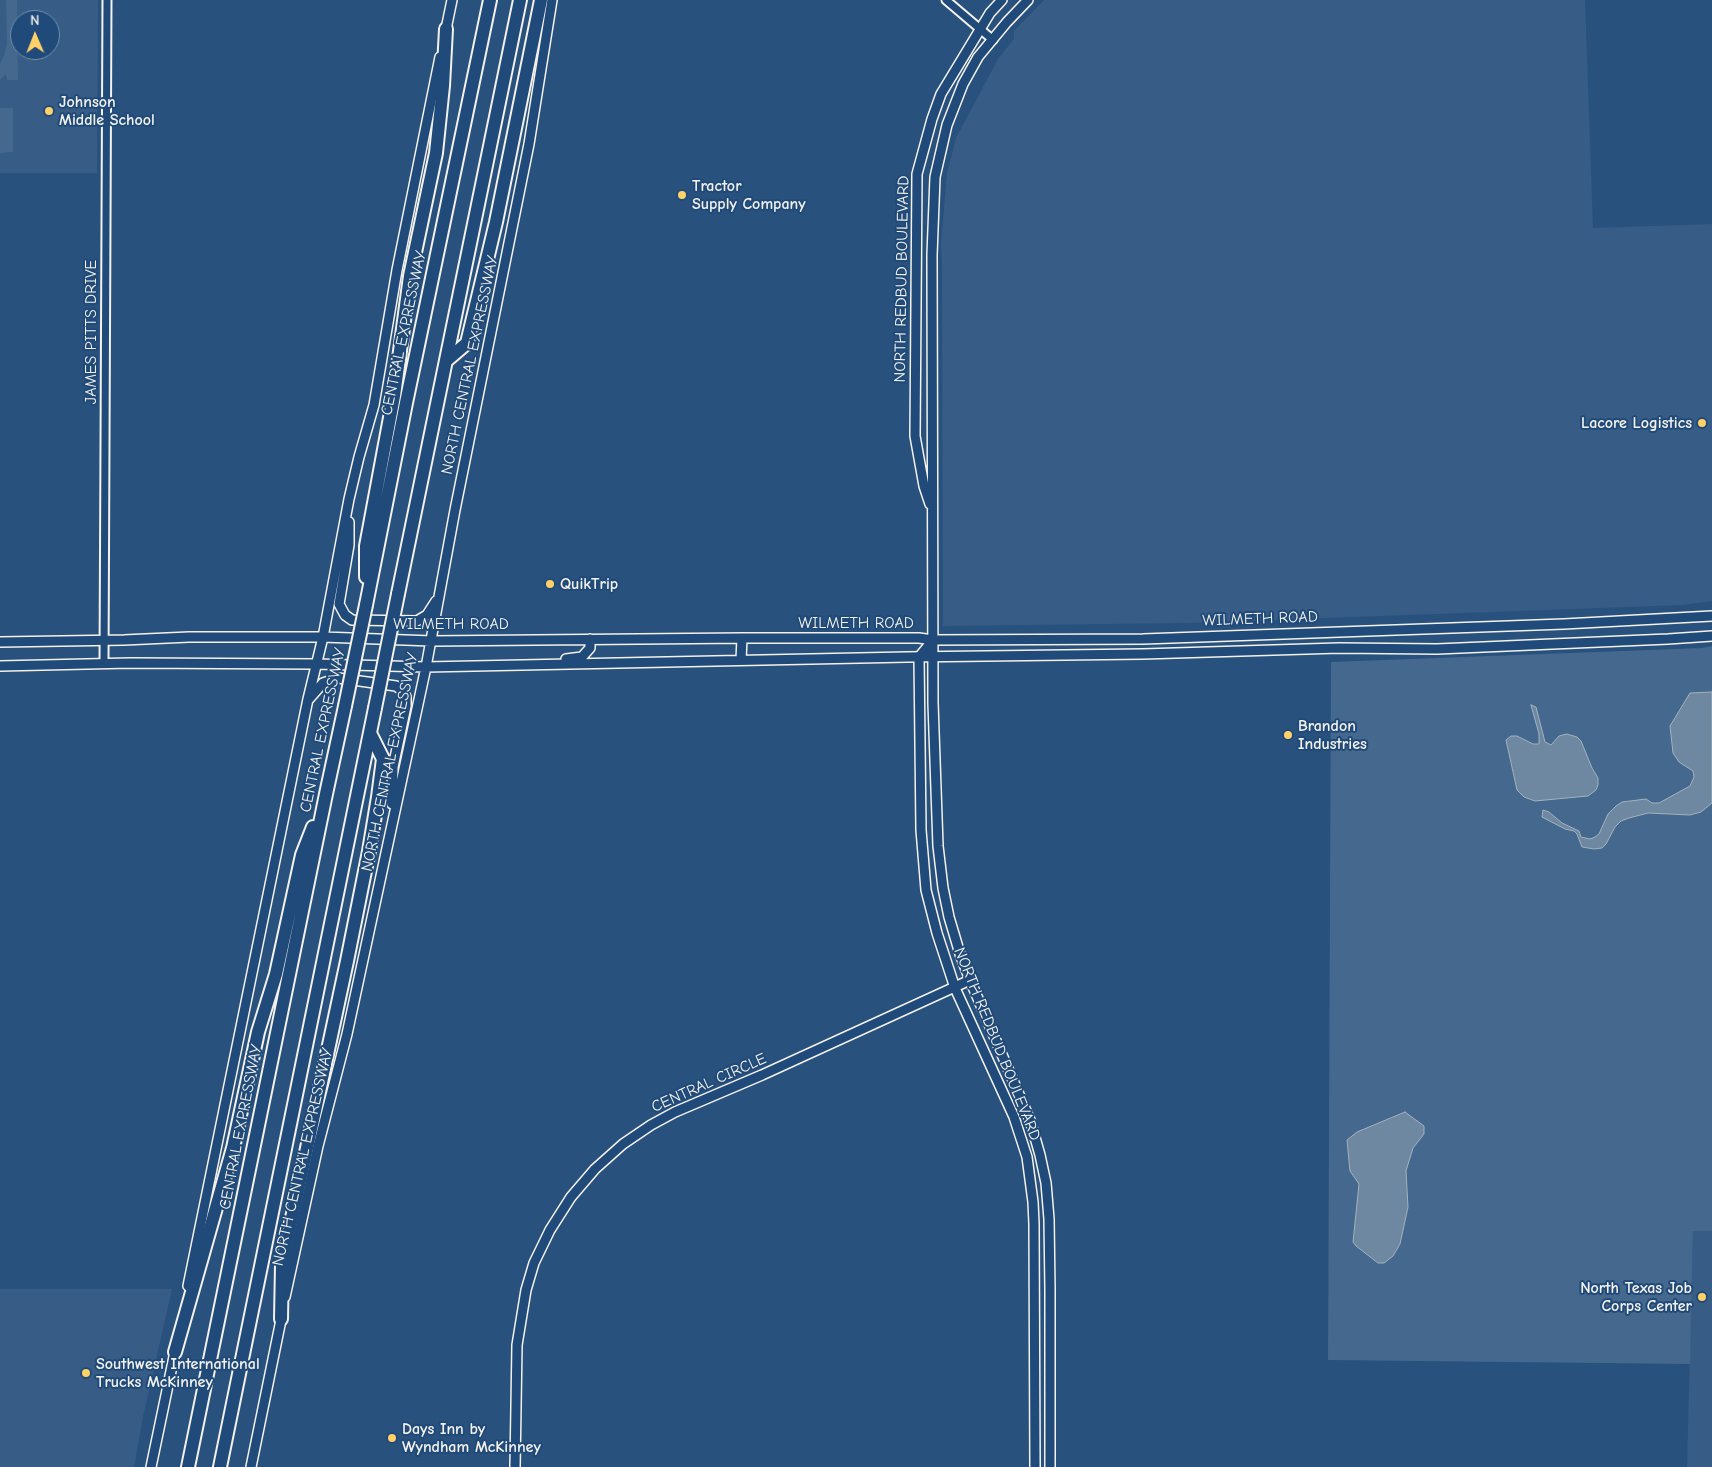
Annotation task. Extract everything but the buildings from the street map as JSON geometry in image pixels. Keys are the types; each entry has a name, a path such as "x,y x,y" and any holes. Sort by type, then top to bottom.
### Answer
{"highway":[{"name":"CENTRAL EXPRESSWAY","path":"188,1467 490,0"},
{"path":"220,1467 520,0"},
{"path":"446,361 466,343 496,222 541,0"},
{"path":"366,605 366,546 394,396 410,276 436,153 443,86 446,29"},
{"path":"281,1319 282,1265 351,942 378,797 383,759 370,733"},
{"path":"175,1352 233,1148 258,1032 276,974 302,855 326,794"}],"main road":[{"path":"151,1467 308,699 323,637 349,499 358,457 374,405 397,270 452,0"},
{"name":"NORTH CENTRAL EXPRESSWAY","path":"251,1467 318,1146 350,1025 432,641 438,597 529,144 552,0"},
{"name":"NORTH REDBUD BOULEVARD","path":"933,511 924,486 915,436 918,174 932,119 941,94 990,13 1002,0"},
{"name":"NORTH REDBUD BOULEVARD","path":"1028,0 978,57 958,95 947,125 935,177 932,255 933,703 939,862 949,917 970,980 1030,1120 1042,1164 1048,1206 1050,1467"},
{"path":"349,499 349,546 339,604 345,615 352,620 417,621 427,615 438,597"},
{"name":"WILMETH ROAD","path":"0,642 104,641 184,637 323,637 432,641 742,638 910,638 933,640 1143,639 1564,624 1712,616"},
{"path":"1301,633 1302,649"},
{"name":"WILMETH ROAD","path":"0,666 104,663 316,664 426,667 933,656 1143,654 1302,649 1437,649 1712,636"},
{"path":"741,660 742,638"},
{"path":"486,665 514,660 572,659 582,657 590,648 590,639"},
{"path":"919,657 933,640"},
{"name":"NORTH REDBUD BOULEVARD","path":"919,657 922,848 929,903 955,988 1014,1117 1023,1143 1028,1167 1034,1224 1035,1467"},
{"path":"308,699 323,683 338,678 396,686 403,691 406,697 406,706 393,767 391,827"},
{"name":"CENTRAL CIRCLE","path":"515,1467 517,1346 526,1290 534,1263 550,1230 571,1197 595,1169 623,1144 651,1125 675,1112 756,1078 970,980"},
{"path":"1028,1167 1042,1164"},
{"path":"1035,1352 1050,1352"}],"street":[{"name":"JAMES PITTS DRIVE","path":"104,663 107,0"},
{"path":"946,0 993,40"}],"shaded area":[{"name":"Johnson Middle School","path":"0,0 98,0 97,173 0,173"},
{"path":"6,0 17,0 17,10 10,10 10,60 18,60 18,80 7,80 6,74 0,80 0,64 7,44"},
{"path":"1044,0 1585,0 1593,228 1712,224 1712,601 1683,605 1189,623 943,626 941,243 947,173 956,138 998,59 1014,39 1014,31"},
{"path":"0,108 13,108 13,152 0,153"},
{"path":"1712,646 1712,1231 1693,1231 1690,1364 1328,1360 1331,662 1702,648"},
{"path":"1712,692 1712,803 1701,812 1690,815 1648,813 1629,818 1621,821 1615,827 1602,848 1594,849 1582,847 1574,831 1565,829 1542,817 1543,810 1549,812 1562,823 1579,831 1581,837 1590,839 1599,834 1608,814 1622,802 1646,799 1652,803 1659,803 1690,786 1694,777 1693,771 1679,762 1673,753 1670,726 1690,693"},
{"path":"1531,705 1536,707 1545,742 1551,745 1559,736 1567,734 1577,737 1581,741 1598,778 1596,790 1588,796 1535,801 1524,797 1517,790 1506,740 1511,736 1517,736 1533,744 1539,744 1539,734"},
{"path":"1405,1112 1424,1126 1424,1134 1413,1148 1406,1171 1408,1207 1400,1244 1393,1256 1384,1263 1378,1263 1353,1242 1359,1184 1350,1171 1347,1140 1357,1132"},
{"name":"North Texas Job Corps Center","path":"1693,1230 1712,1231 1712,1467 1687,1467"},
{"path":"0,1289 172,1289 143,1417 134,1467 0,1467"}],"place":[{"name":"Johnson Middle School","path":"49,111"},
{"name":"Tractor Supply Company","path":"682,195"},
{"name":"Lacore Logistics","path":"1702,423"},
{"name":"QuikTrip","path":"550,584"},
{"name":"Brandon Industries","path":"1288,735"},
{"name":"North Texas Job Corps Center","path":"1702,1297"},
{"name":"Southwest International Trucks McKinney","path":"86,1373"},
{"name":"Days Inn by Wyndham McKinney","path":"392,1438"}]}
